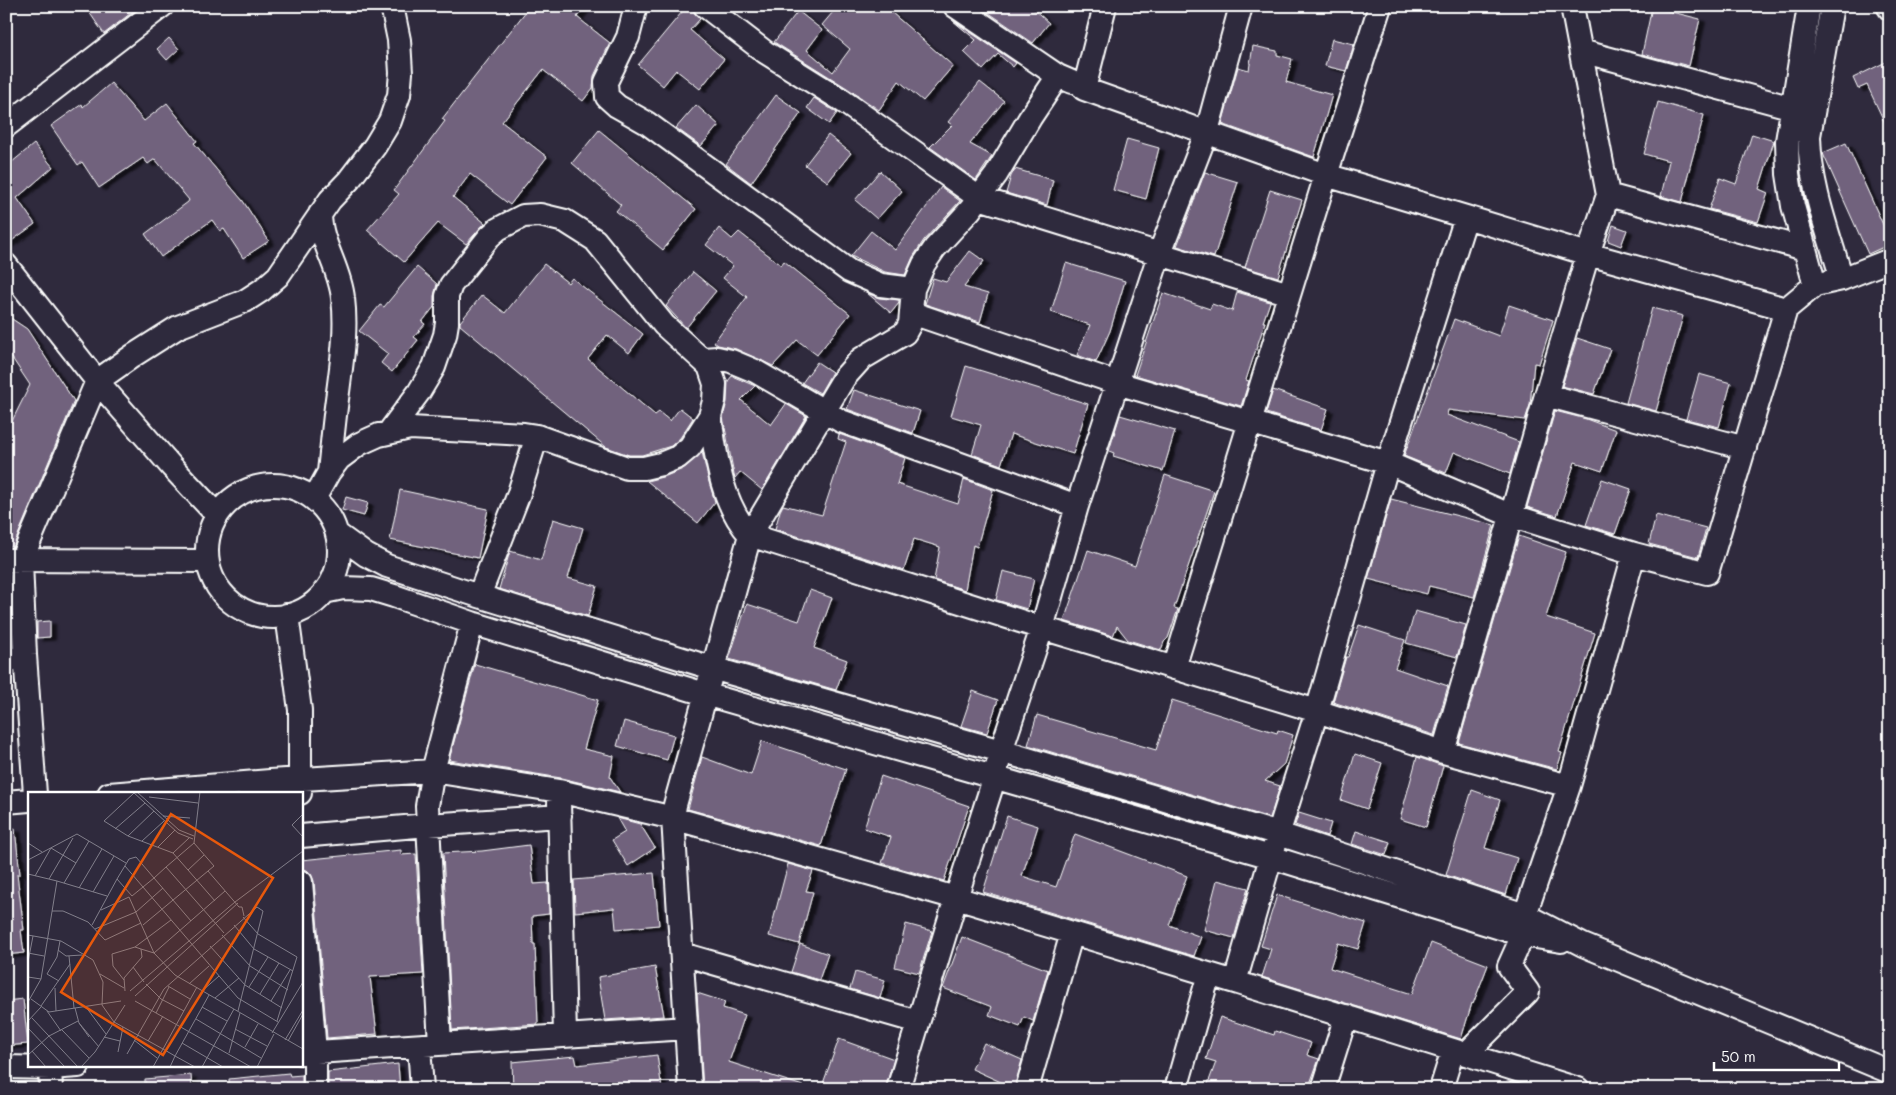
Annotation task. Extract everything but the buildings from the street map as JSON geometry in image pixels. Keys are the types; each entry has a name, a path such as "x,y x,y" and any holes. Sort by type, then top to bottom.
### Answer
{"street":[{"path":"6,126 162,6"},
{"path":"35,792 16,658 14,560 97,381 178,327 245,301 262,290 278,276 320,214 375,146 390,121 399,95 400,40 392,6"},
{"path":"636,6 628,37 606,82 606,90 610,101 647,123 849,271 881,285 913,289"},
{"path":"705,6 776,60 840,98 979,198 1289,294"},
{"path":"955,6 1058,76 1084,88 1326,175 1588,254 1786,309"},
{"path":"1084,88 1105,6"},
{"path":"898,1089 956,898 1042,628 1076,506 1159,255 1207,131 1241,6"},
{"path":"1174,668 1380,6"},
{"path":"1443,752 1510,515 1588,254 1608,195 1572,6"},
{"path":"1809,6 1787,141 1788,174 1793,206 1815,285"},
{"path":"1832,6 1810,136 1810,157 1815,190 1842,279"},
{"path":"1581,51 1793,108"},
{"path":"692,1088 673,818 712,668 750,535 825,413 844,378 861,359 905,332 910,324 913,289 924,264 935,248 970,210 996,175 1058,76"},
{"path":"1608,195 1805,249"},
{"path":"320,214 320,226 339,278 345,320 344,353 328,472"},
{"path":"314,499 328,472 339,459 359,444 389,432 410,428 504,432 537,436 627,468 644,468 661,464 678,457 690,446 710,416 714,401 715,384 709,366 664,325 595,240 565,221 540,215 523,216 511,221 489,237 451,285 447,296 445,335 434,367 419,392 389,432"},
{"path":"1235,982 1271,857 1317,710 1388,463 1466,217"},
{"path":"912,313 1118,383 1388,463 1510,515 1634,554 1707,573 1786,309 1815,285 1842,279 1890,260"},
{"path":"6,265 97,381 172,468 217,515"},
{"path":"703,359 717,358 755,371 841,421 1076,506"},
{"path":"1546,395 1744,448"},
{"path":"710,416 716,456 723,483 738,523 750,535 1042,628 1317,710 1443,752 1569,786"},
{"path":"478,596 518,496 537,436"},
{"path":"272,484 294,488 314,499 328,514 336,534 337,561 334,574 324,592 308,607 287,615 266,616 245,611 227,599 214,581 207,561 208,537 217,515 231,499 251,488 272,484"},
{"path":"336,534 366,555 387,566 478,596 712,668 1002,751 1279,834 1583,945 1890,1072"},
{"path":"1441,1089 1460,1051 1528,992 1509,966 1569,786 1634,554"},
{"path":"14,560 207,561"},
{"path":"324,592 343,588 372,589 472,623 705,694 996,776 1271,857 1524,925"},
{"path":"287,615 300,710 300,786"},
{"path":"422,1089 430,1045 427,806 434,771 472,623"},
{"path":"157,792 300,786 434,771 559,791 673,818 956,898 1460,1051 1578,1089"},
{"path":"559,791 565,1035"},
{"path":"6,802 28,800"},
{"path":"302,836 428,824 560,816"},
{"path":"302,896 308,1052 315,1089"},
{"path":"1027,1089 1072,933"},
{"path":"682,954 918,1022"},
{"path":"1176,1089 1209,974"},
{"path":"1324,1089 1346,1016"},
{"path":"308,1052 687,1028"},
{"path":"6,1067 50,1074 71,1068"}]}
